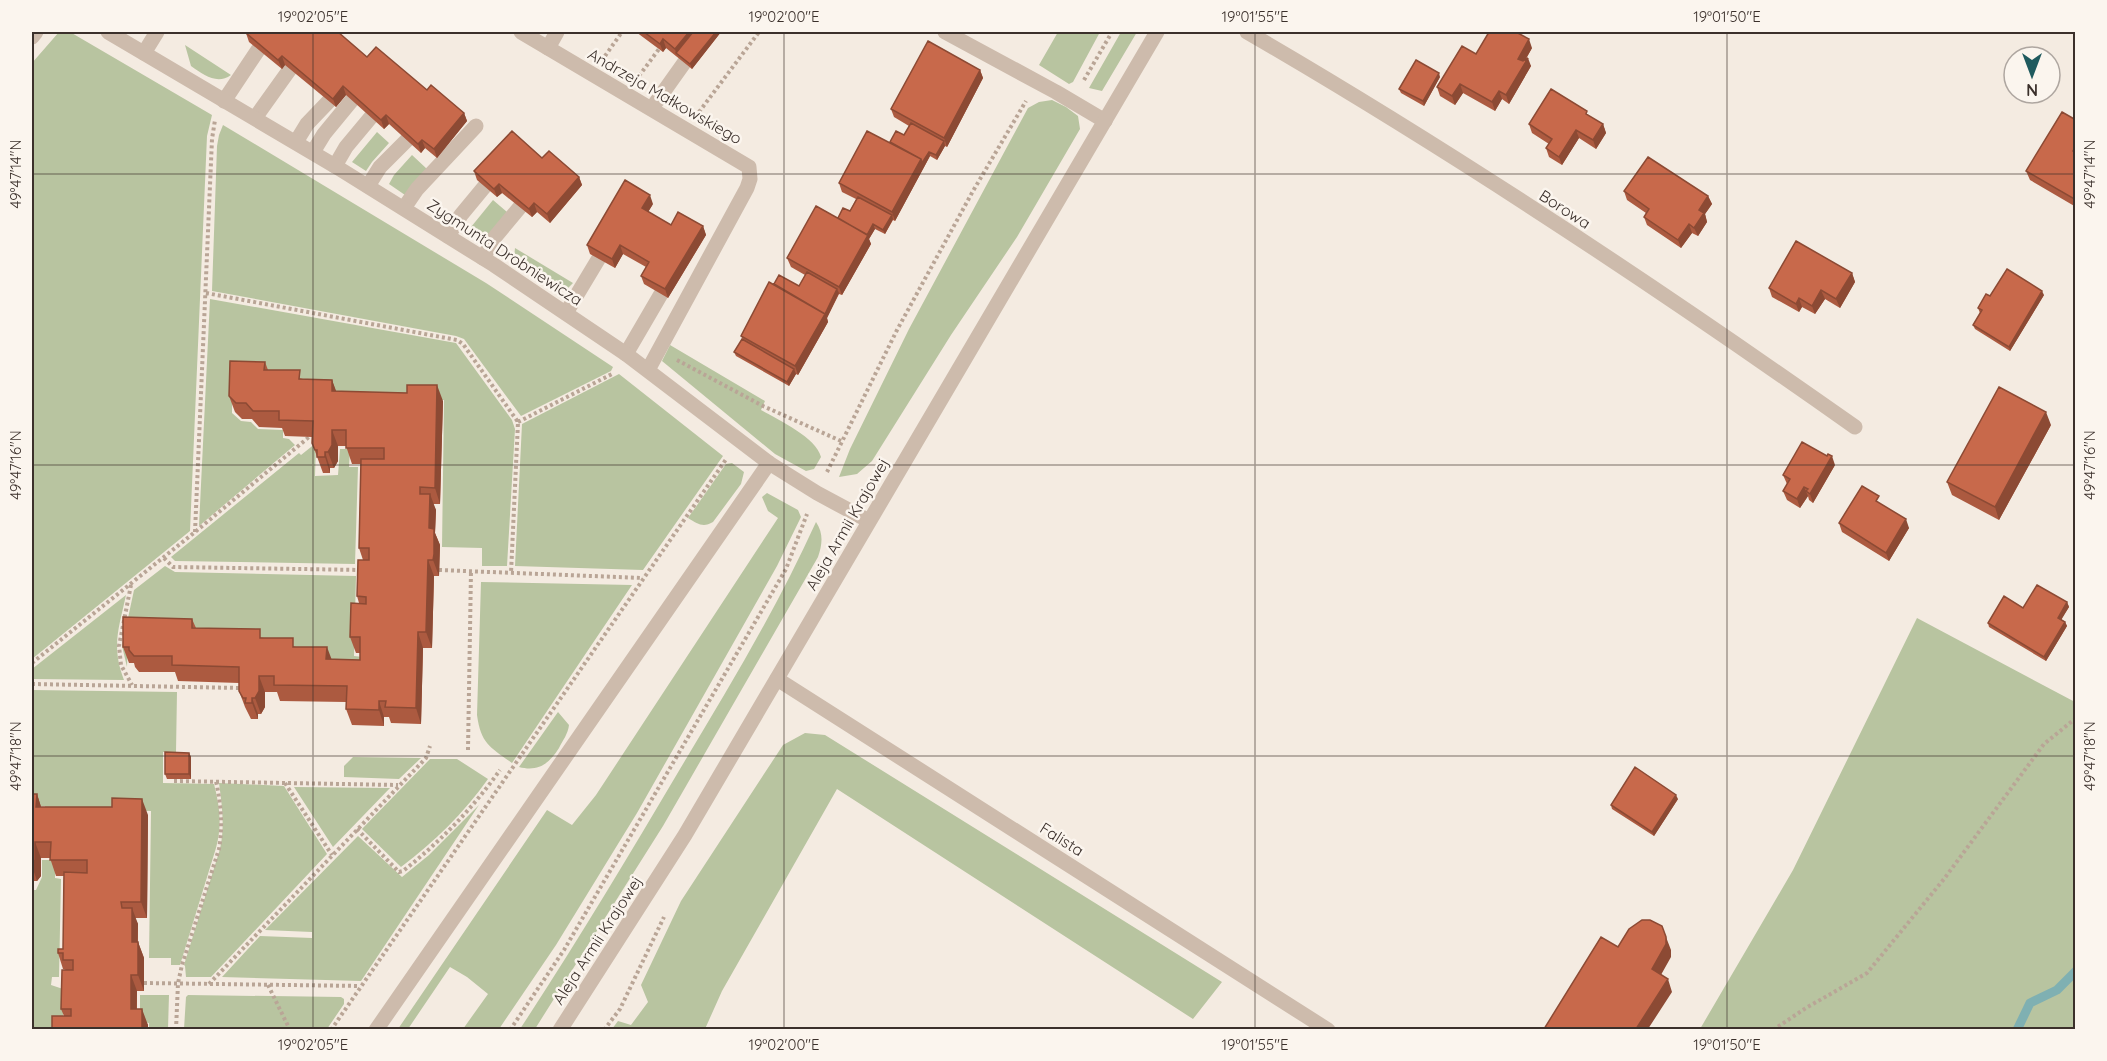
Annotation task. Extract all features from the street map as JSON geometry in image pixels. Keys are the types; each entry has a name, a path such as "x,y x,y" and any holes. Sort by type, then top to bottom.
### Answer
{"street":[{"path":"32,37 36,32"},
{"name":"Zygmunta Drobniewicza","path":"108,32 335,165 483,258 566,313 624,361 648,370 769,463 817,493 869,521"},
{"path":"144,53 157,32"},
{"name":"Andrzeja Małkowskiego","path":"521,32 749,167 750,179 648,370"},
{"path":"548,48 557,32"},
{"path":"945,32 1056,92 1104,122"},
{"name":"Aleja Armii Krajowej","path":"560,1029 607,960 686,835 1157,32"},
{"name":"Borowa","path":"1247,32 1381,111 1711,325 1856,427"},
{"path":"224,100 258,50"},
{"path":"652,108 684,63"},
{"path":"255,118 290,69"},
{"path":"313,152 324,134 352,100"},
{"path":"296,142 307,124 329,101"},
{"path":"335,165 346,147 371,117"},
{"path":"404,208 417,189 476,126"},
{"path":"369,186 380,166 406,140"},
{"path":"448,236 484,186"},
{"path":"483,258 495,237 520,207"},
{"path":"566,313 598,258"},
{"path":"624,361 661,294"},
{"path":"376,1029 769,463"},
{"name":"Falista","path":"777,679 1328,1029"}],"path":[{"path":"604,57 622,32"},
{"path":"683,127 697,114 759,32"},
{"path":"1081,84 1112,32"},
{"path":"639,77 659,49"},
{"path":"824,478 840,441 897,330 972,191 1029,98"},
{"path":"195,532 213,132 216,114 224,100"},
{"path":"206,293 457,340 463,344 518,422 511,573"},
{"path":"658,350 763,406 840,441"},
{"path":"518,422 624,361"},
{"path":"32,663 164,558 309,437"},
{"path":"331,1029 730,455"},
{"path":"510,1029 576,929 786,569 810,508"},
{"path":"164,558 173,567 363,570"},
{"path":"439,570 644,579"},
{"path":"468,750 471,571"},
{"path":"131,584 119,646 122,665 132,686"},
{"path":"32,684 240,688"},
{"path":"1773,1029 1867,973 1944,879 2044,744 2076,718"},
{"path":"209,984 426,758 430,746"},
{"path":"357,829 399,872 403,872 424,855 480,798 500,770"},
{"path":"174,781 399,785"},
{"path":"176,1029 178,983 182,965 219,849 222,832 223,816 216,781"},
{"path":"285,783 332,855"},
{"path":"144,983 361,986"},
{"path":"268,985 290,1029"}],"green space":[{"path":"59,32 70,32 212,115 207,136 190,531 32,659 32,63"},
{"path":"1058,32 1100,32 1073,82 1069,84 1039,65"},
{"path":"1121,32 1137,32 1102,91 1089,88"},
{"path":"185,45 231,75 216,79 201,73 191,66"},
{"path":"1052,100 1078,116 1080,129 1017,237 951,335 872,461 857,474 839,477 850,449 909,329 1028,108 1039,102"},
{"path":"223,125 486,283 613,367 611,371 521,416 464,339 212,291 217,146"},
{"path":"377,132 389,143 366,171 352,162"},
{"path":"412,155 427,169 405,195 389,184"},
{"path":"493,200 507,212 484,242 467,232"},
{"path":"515,248 573,283 568,288 562,289 514,259"},
{"path":"210,299 456,343 512,420 515,429 507,566 482,566 482,548 442,547 444,400 340,399 232,375 232,413 241,421 251,422 258,429 283,430 283,438 289,439 295,445 199,526"},
{"path":"670,345 765,401 761,410 796,430 818,450 821,457 814,469 806,471 775,454 662,361"},
{"path":"619,374 723,456 643,570 515,566 522,424"},
{"path":"316,443 315,476 338,475 340,449 350,449 349,467 358,467 355,564 175,561 171,557 299,453 301,455"},
{"path":"732,463 744,472 741,484 713,522 706,525 688,518 726,464"},
{"path":"767,493 798,510 801,517 777,566 637,813 556,945 499,1029 463,1029 488,994 450,967 408,1029 398,1029 547,810 572,825 596,795 778,518 768,511 762,497"},
{"path":"816,522 822,540 818,557 663,826 535,1029 520,1029 602,900 734,678 785,586"},
{"path":"165,566 175,572 356,576 354,656 363,657 362,672 302,659 128,632 127,667 122,646 134,590"},
{"path":"481,582 632,585 512,763 484,739 477,715"},
{"path":"126,595 117,647 124,680 32,679 32,669"},
{"path":"1917,618 2075,702 2075,1029 1700,1029 1793,870"},
{"path":"32,690 177,692 176,752 163,752 163,783 214,784 220,824 216,848 180,965 171,965 171,958 149,958 151,811 45,809 45,806 32,806"},
{"path":"558,712 569,725 555,754 547,762 537,767 519,767"},
{"path":"805,733 825,735 1222,982 1193,1019 837,789 722,991 705,1029 612,1029 618,1021 631,1025 648,1002 641,985 681,901 783,745"},
{"path":"353,757 421,758 399,779 344,777 344,766"},
{"path":"430,759 457,759 488,779 448,826 401,867 362,829"},
{"path":"219,783 284,786 327,854 211,977 186,977 184,965 222,841"},
{"path":"294,787 390,788 333,847"},
{"path":"479,805 361,981 222,977 260,936 312,938 312,932 265,930 358,836 402,877 429,855"},
{"path":"42,860 55,860 55,878 61,879 59,977 52,977 51,985 63,989 63,1029 32,1029 32,890 36,890 42,877"},
{"path":"140,995 169,995 168,1029 149,1029 149,1023 140,1022"},
{"path":"188,995 341,997 344,999 344,1004 327,1029 184,1029"}],"building":[{"path":"247,32 338,32 367,57 376,47 427,90 431,85 464,113 434,149 422,140 418,144 386,115 381,120 343,86 333,99 282,56 278,60"},
{"path":"644,32 689,32 675,49 663,39 660,44"},
{"path":"693,32 716,32 690,64 676,53"},
{"path":"1489,32 1516,32 1529,39 1518,59 1523,61 1528,58 1506,95 1499,91 1492,102 1460,84 1452,96 1437,87 1462,46 1476,54"},
{"path":"928,41 980,70 944,138 891,109"},
{"path":"1416,60 1439,73 1423,101 1399,89"},
{"path":"1551,89 1587,111 1586,114 1603,124 1593,140 1576,130 1559,157 1546,148 1552,139 1529,124"},
{"path":"2062,112 2076,120 2076,146 2073,151 2076,153 2076,200 2026,171"},
{"path":"911,123 944,141 936,155 929,152 922,163 921,159 890,142 896,131 904,135"},
{"path":"512,131 542,158 549,151 579,177 547,214 534,203 529,209 499,184 494,189 474,171"},
{"path":"867,131 921,159 892,212 839,183"},
{"path":"1648,157 1708,196 1699,210 1704,213 1694,228 1689,224 1678,240 1644,217 1649,209 1624,191"},
{"path":"625,180 650,195 642,208 671,225 678,212 703,226 665,289 641,276 649,262 620,245 612,259 587,245"},
{"path":"858,197 892,215 883,230 873,224 867,235 838,218 843,208 850,211"},
{"path":"816,206 868,235 839,287 787,258"},
{"path":"1796,241 1852,273 1836,299 1821,290 1812,306 1799,298 1796,304 1769,288"},
{"path":"2007,269 2042,291 2009,347 1973,325 1982,310 1978,308 1986,294 1990,296"},
{"path":"807,272 837,289 825,314 774,284 779,275 799,286"},
{"path":"769,282 825,314 795,366 741,336"},
{"path":"742,339 794,369 787,382 734,352"},
{"path":"230,361 265,362 264,370 300,370 299,379 332,380 332,391 407,393 407,385 437,385 435,488 420,487 420,494 430,494 429,528 434,529 434,554 433,560 428,560 426,632 418,632 416,708 385,707 386,701 379,701 379,710 346,709 347,686 274,685 274,676 259,676 259,691 255,698 252,698 252,703 245,703 246,698 243,698 239,691 239,667 172,665 172,656 134,656 129,647 123,647 123,617 192,619 192,628 260,629 260,638 293,638 293,647 327,647 326,659 360,660 360,637 350,637 351,603 366,604 366,597 357,596 358,560 369,560 369,548 359,548 361,459 384,459 384,448 346,448 346,430 332,430 332,445 328,452 325,452 325,457 317,457 317,450 312,443 313,421 279,420 279,411 253,411 246,403 236,403 229,396"},
{"path":"1999,387 2046,412 1995,507 1947,482"},
{"path":"1802,442 1827,456 1828,454 1832,456 1810,494 1804,487 1797,499 1783,491 1790,479 1783,475"},
{"path":"1862,486 1879,496 1876,501 1906,519 1886,553 1839,523"},
{"path":"2037,585 2067,602 2058,618 2065,622 2044,657 1988,623 2004,596 2023,608"},
{"path":"165,752 189,753 189,774 165,774"},
{"path":"1635,767 1676,795 1652,832 1611,805"},
{"path":"32,794 37,794 36,807 112,807 112,798 142,799 141,902 121,902 122,908 132,908 132,942 138,942 138,975 131,975 131,1009 142,1009 142,1029 52,1029 52,1016 71,1016 71,1009 61,1009 62,970 73,970 73,960 63,960 63,953 58,953 58,949 63,949 64,872 87,873 87,860 50,860 51,842 35,842 35,860 32,864"},
{"path":"1642,920 1650,920 1662,926 1666,944 1652,969 1668,979 1636,1029 1544,1029 1601,937 1618,947 1629,929"}],"waterway":[{"path":"2017,1030 2030,1003 2057,990 2076,971"}]}
